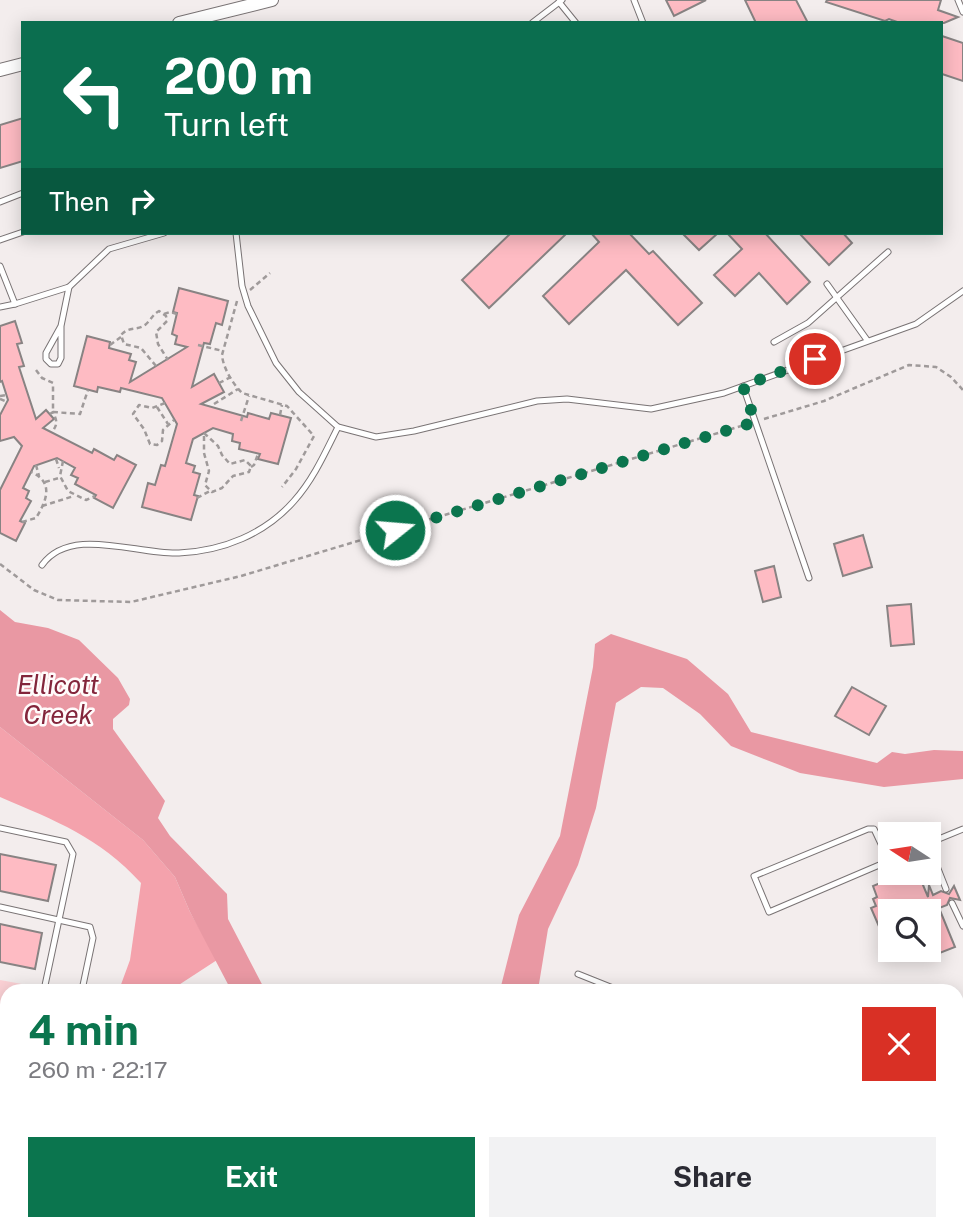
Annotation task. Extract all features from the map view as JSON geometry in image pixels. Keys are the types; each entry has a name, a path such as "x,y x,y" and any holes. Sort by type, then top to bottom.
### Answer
{"street":[{"path":"190,21 272,0"},
{"path":"0,71 21,65"}],"lane":[{"path":"634,0 642,21"},
{"path":"958,0 963,12"},
{"path":"535,21 560,1 575,21"},
{"path":"0,202 21,194"},
{"path":"0,240 21,233"},
{"path":"236,235 245,294 276,363 299,391 338,427 376,437 414,431 537,401 567,399 651,408 723,393 916,324 963,291"},
{"path":"0,307 69,288 109,249 144,236"},
{"path":"774,342 808,323 888,252"},
{"path":"0,266 15,304"},
{"path":"827,284 867,340"},
{"path":"61,326 46,354 46,359 51,364 58,364 61,358 61,326 69,288"},
{"path":"743,386 809,578"},
{"path":"42,565 59,550 83,543 148,552 180,553 214,548 255,533 295,501 317,468 338,427"},
{"path":"0,828 66,842 73,854 45,984"},
{"path":"868,829 874,829 890,860 769,912 754,876 868,829"},
{"path":"942,839 963,829"},
{"path":"942,879 946,889"},
{"path":"952,903 963,926"},
{"path":"0,907 90,927 93,938 83,984"},
{"path":"578,974 603,984"}],"path":[{"path":"271,273 236,301 223,351 223,362 238,389 248,396 287,406 314,436 296,469 282,487"},
{"path":"110,345 121,337 127,328 145,324 156,312 177,314"},
{"path":"164,314 167,321 156,332 155,337 167,360"},
{"path":"121,337 124,344 146,352 156,366"},
{"path":"198,345 223,351"},
{"path":"0,564 34,590 58,600 131,602 241,576 824,401 909,365 936,367 951,377 963,390"},
{"path":"36,370 42,378 52,383 51,413 57,424 52,432"},
{"path":"219,383 231,377"},
{"path":"214,404 238,389"},
{"path":"51,413 80,414 88,390"},
{"path":"0,398 6,395"},
{"path":"240,421 248,396"},
{"path":"0,398 7,402"},
{"path":"165,403 157,407 139,405 133,414 144,429 150,444 162,441 163,430 174,420"},
{"path":"280,415 282,405"},
{"path":"157,407 168,424"},
{"path":"210,491 205,485 209,471 204,453 204,433 218,446 230,464 245,460 251,467"},
{"path":"197,498 210,491 217,491 228,479 245,475 254,465 258,454"},
{"path":"55,459 64,486 74,496 86,500 95,496"},
{"path":"60,471 63,461"},
{"path":"36,465 39,476"},
{"path":"22,522 36,517 47,486 39,476 31,472"},
{"path":"45,482 61,477"},
{"path":"42,506 74,496"}],"shaded area":[{"path":"0,727 143,840 175,877 190,912 217,960 180,984 121,984 130,960 141,883 93,842 0,797"},
{"path":"0,980 22,984 0,984"}],"water":[{"name":"Ellicott Creek","path":"0,610 15,622 48,628 79,640 118,678 130,699 129,705 113,719 113,729 165,801 158,818 170,836 227,894 228,919 262,984 228,984 175,877 143,840 0,727"},
{"path":"611,634 687,659 728,694 751,732 877,763 892,752 905,754 934,750 963,751 963,779 884,787 800,773 731,746 700,714 663,688 641,687 616,703 596,808 578,865 548,929 539,984 502,984 519,915 560,836 593,667 595,644"}],"building":[{"path":"666,0 706,0 674,16"},
{"path":"745,0 796,0 807,21 755,21"},
{"path":"941,0 938,10 958,17 944,23 889,19 885,21 826,2"},
{"path":"943,36 963,43 963,81 943,74"},
{"path":"21,119 21,162 0,168 0,125"},
{"path":"509,235 565,235 489,308 462,280"},
{"path":"593,235 631,235 649,254 653,251 702,303 678,325 626,270 569,324 543,296 599,242"},
{"path":"684,235 716,235 699,250"},
{"path":"729,235 767,235 810,282 787,304 759,273 735,296 714,275 742,249"},
{"path":"801,235 845,235 852,243 829,265"},
{"path":"179,288 228,301 222,325 216,323 210,344 204,343 192,387 214,374 224,392 201,404 247,417 248,413 269,419 271,413 291,418 278,464 258,459 260,454 239,449 240,443 232,441 233,434 213,428 193,439 186,463 195,466 193,472 200,474 194,495 198,496 191,520 142,507 148,483 155,485 161,465 165,466 177,424 162,398 121,388 120,392 98,387 97,392 74,386 87,336 110,342 109,348 131,354 129,360 136,362 130,382 187,347 175,344 177,336 172,334 177,313 173,312"},
{"path":"15,321 22,343 17,344 24,366 19,367 36,419 46,410 54,419 43,428 92,453 94,449 114,460 117,455 136,465 113,508 75,484 78,478 71,475 75,468 57,458 34,466 23,488 29,491 26,498 31,501 20,521 25,523 16,541 0,533 0,490 22,446 14,437 0,441 0,415 8,400 2,381 0,382 0,326"},
{"path":"863,535 872,567 843,576 834,544"},
{"path":"774,566 781,597 763,602 755,571"},
{"path":"911,604 914,644 891,646 887,606"},
{"path":"852,687 886,706 869,735 835,716"},
{"path":"0,854 56,865 48,901 0,891"},
{"path":"873,886 923,886 928,897 929,886 933,895 941,891 949,894 954,886 960,900 950,898 947,905 941,907 941,899 878,899 878,924 871,908 876,906 873,899 877,897"},
{"path":"941,913 955,947 941,952"},
{"path":"0,924 42,933 35,969 0,962"}],"route":[{"path":"395,530 755,422 743,386 815,359"}]}
